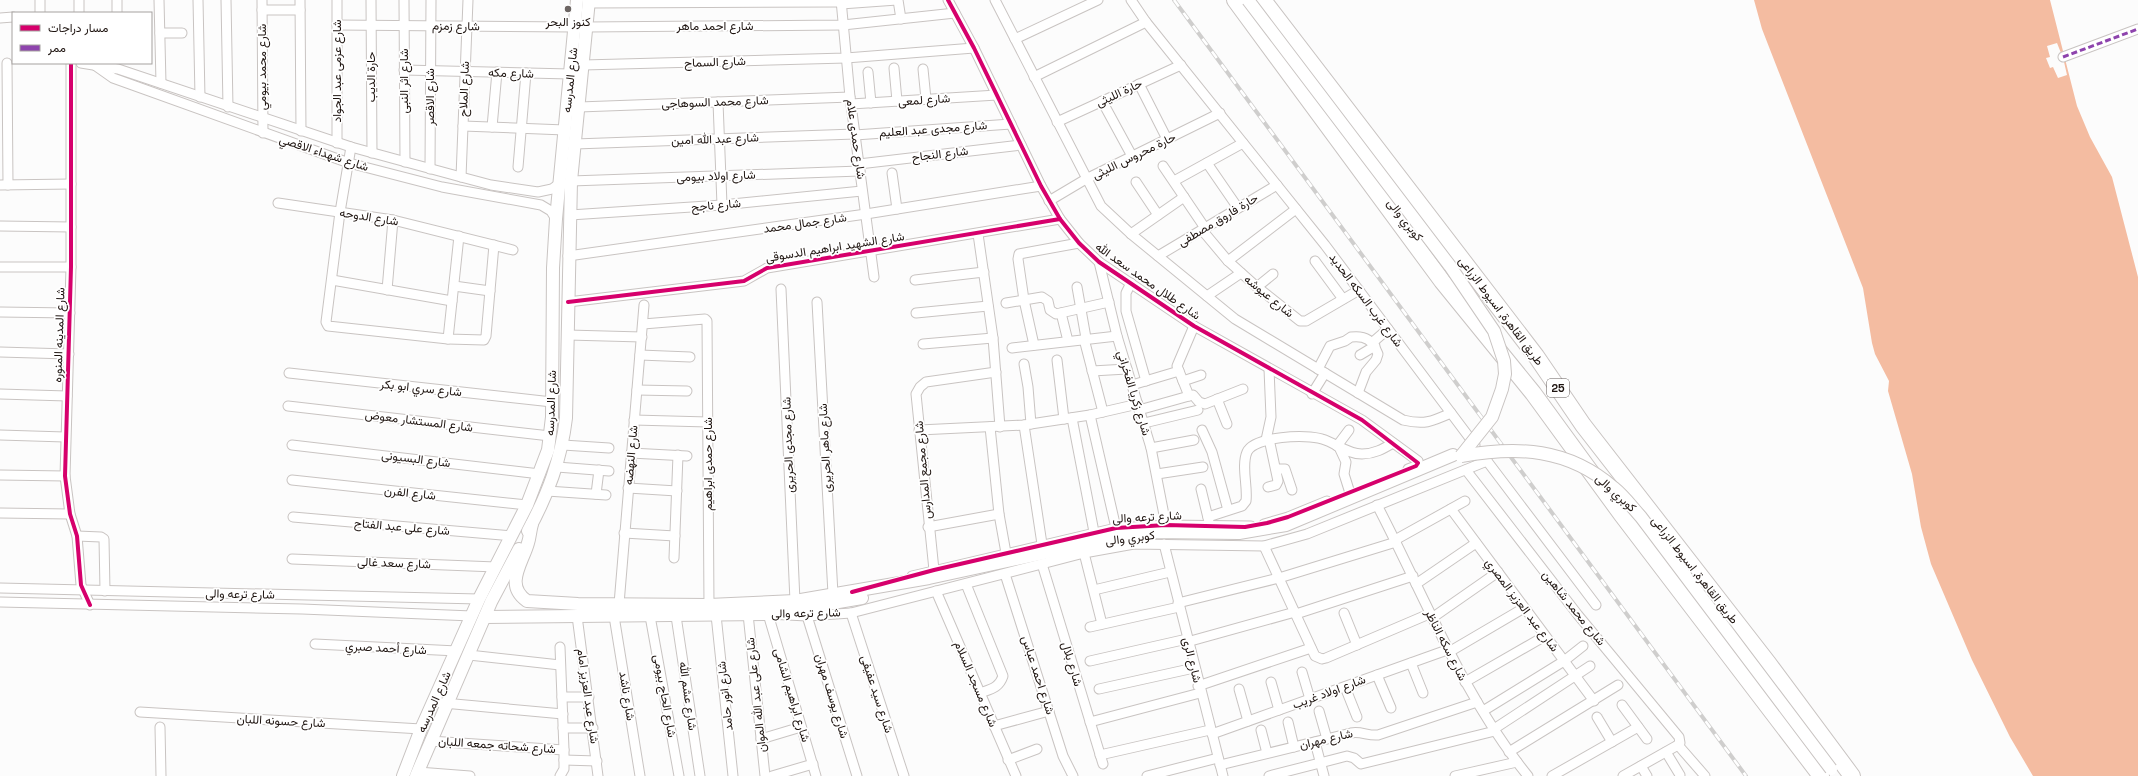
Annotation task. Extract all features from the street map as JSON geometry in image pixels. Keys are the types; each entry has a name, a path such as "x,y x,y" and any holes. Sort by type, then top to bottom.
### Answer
{"highway":[{"name":"طريق القاهرة, اسيوط الزراعى","path":"1236,0 1442,282 1533,393 1622,515 1821,776"},
{"name":"طريق القاهرة, اسيوط الزراعى","path":"1263,0 1551,377 1583,425 1801,707 1852,776"},
{"path":"1533,393 1544,397 1551,395 1553,392 1551,377"},
{"path":"1564,435 1565,423 1570,418 1583,425"}],"main road":[{"name":"كوبري والى","path":"1236,0 1250,13 1279,50 1444,270 1489,334 1498,362 1498,374 1491,402 1478,425 1457,455"},
{"name":"كوبري والى","path":"1248,0 1450,266 1494,331 1504,362 1505,374 1502,389 1492,417 1457,455"},
{"name":"شارع المدرسه","path":"417,774 485,617 547,491 557,467 563,445 566,418 570,215 565,183 565,130 570,74 581,27 585,1"},
{"name":"شارع المدرسه","path":"403,776 421,729 479,599 527,505 540,474 550,436 552,417 553,268 556,219 576,144 583,65 581,27"},
{"path":"552,417 566,418"},
{"name":"كوبري والى","path":"852,592 929,578 1126,535 1150,532 1239,533 1268,529 1309,517 1457,455 1494,446 1541,448 1589,464 1617,484 1646,512 1714,603 1801,707"},
{"name":"كوبري والى","path":"768,614 868,597 1126,536 1150,534 1239,535 1263,532 1310,518 1457,455 1494,450 1540,452 1587,468 1614,488 1641,517 1837,776"},
{"name":"شارع ترعه والى","path":"532,524 528,544 515,580 516,589 520,596 527,601 534,603 709,605 795,601 852,592"},
{"name":"شارع ترعه والى","path":"485,617 716,616 768,614"}],"street":[{"path":"40,0 40,12"},
{"path":"78,0 79,12"},
{"path":"117,0 117,12"},
{"path":"160,0 161,84"},
{"path":"198,0 200,97"},
{"path":"226,0 228,107"},
{"path":"300,0 301,131"},
{"name":"شارع عزمى عبد الجواد","path":"337,0 337,143"},
{"name":"حارة الديب","path":"371,0 372,153"},
{"name":"شارع اثر النبى","path":"404,0 405,162"},
{"name":"شارع الاقصر","path":"430,169 431,0"},
{"name":"شارع الملاح","path":"461,177 468,0"},
{"path":"585,1 841,2 898,0 901,19"},
{"name":"شارع طلال محمد سعد الله","path":"948,0 974,48 1041,186 1060,219 1079,243 1099,262 1194,326 1312,394 1362,420 1418,461 1416,466"},
{"name":"شارع طلال محمد سعد الله","path":"995,0 1101,206 1131,234 1235,319 1403,420 1416,423 1430,423 1451,413"},
{"path":"1015,39 1098,0"},
{"name":"شارع غرب السكه الحديد","path":"1131,0 1146,22 1220,113 1359,290 1596,604"},
{"name":"شارع حمدى علام","path":"841,2 850,101 874,277"},
{"path":"262,5 300,10"},
{"name":"شارع محمد بيومي","path":"262,5 263,133"},
{"name":"شارع احمد ماهر","path":"581,27 843,25 955,13"},
{"path":"0,18 12,17"},
{"path":"1034,77 1146,22"},
{"name":"شارع زمزم","path":"337,25 581,27"},
{"path":"2063,57 2138,29"},
{"path":"160,33 182,33"},
{"name":"شارع السماح","path":"583,65 846,58 974,48"},
{"path":"7,63 4,185 71,184"},
{"name":"شارع المدينه المنوره","path":"71,64 70,313 65,476 70,514 77,536 81,585 90,605"},
{"name":"شارع شهداء الاقصي","path":"86,64 96,66 118,66 161,84 337,143 491,185 538,192 552,189 565,183"},
{"name":"حارة الليثى","path":"1057,122 1181,65"},
{"name":"شارع شهداء الاقصي","path":"96,66 113,78 263,133 349,162 449,188 541,205 551,210 556,219"},
{"path":"894,68 897,101"},
{"path":"923,69 926,99"},
{"name":"شارع مكه","path":"404,70 570,74"},
{"path":"492,127 497,72"},
{"path":"868,72 871,103"},
{"path":"518,167 526,73"},
{"path":"1139,84 1167,139"},
{"name":"شارع لمعى","path":"850,101 871,103 997,95"},
{"name":"شارع محمد السوهاجى","path":"579,106 718,102 850,101"},
{"path":"1102,101 1132,156"},
{"path":"718,102 722,205"},
{"name":"حارة محروس الليثى","path":"1050,201 1086,179 1220,113"},
{"name":"شارع مجدى عبد العليم","path":"855,134 1011,124"},
{"path":"463,126 565,130"},
{"name":"شارع عبد الله امين","path":"576,144 855,134"},
{"path":"1174,181 1243,143"},
{"name":"شارع النجاح","path":"859,167 1022,145"},
{"path":"351,147 340,212 326,322 328,326 448,339 481,341 486,336 494,245"},
{"path":"1207,163 1238,208"},
{"name":"شارع عيوشه","path":"1164,166 1203,229 1228,261 1257,287 1300,321 1310,324 1343,299 1359,290"},
{"name":"شارع اولاد بيومى","path":"565,183 721,176 859,167"},
{"path":"892,174 897,209"},
{"path":"1136,182 1158,215"},
{"name":"حارة فاروق مصطفى","path":"1158,256 1277,185"},
{"name":"شارع جمال محمد","path":"568,256 866,214 1041,186"},
{"name":"شارع ناجح","path":"570,215 722,205 862,191"},
{"path":"1131,234 1184,197"},
{"name":"شارع الدوحه","path":"278,203 393,220 513,250"},
{"path":"1228,261 1296,209"},
{"name":"شارع الشهيد ابراهيم الدسوقى","path":"568,302 744,281 767,268 871,252 1060,219"},
{"path":"387,290 393,220"},
{"path":"0,226 71,227"},
{"path":"978,234 993,338 1000,426"},
{"path":"448,339 460,236"},
{"path":"1034,345 1024,300 1018,259 1019,254 1079,243"},
{"path":"1315,261 1343,299"},
{"name":"شارع زكريا الفخراني","path":"1099,262 1117,336 1151,448 1166,525"},
{"path":"0,267 70,267"},
{"path":"915,280 984,272"},
{"name":"شارع عيوشه","path":"1206,296 1241,273"},
{"path":"1257,287 1273,274"},
{"path":"332,280 452,301"},
{"path":"1131,283 1126,293 1126,311 1146,381"},
{"path":"454,286 490,291"},
{"path":"1077,287 1082,308 1081,320 1103,412"},
{"name":"شارع مجدى الحريرى","path":"781,289 795,601"},
{"path":"1006,303 1042,297 1048,301 1052,313 1061,313 1109,302"},
{"name":"شارع ماهر الحريرى","path":"817,302 833,594"},
{"name":"شارع النهضه","path":"619,604 644,306"},
{"path":"916,313 988,306"},
{"path":"0,312 70,313"},
{"path":"1061,313 1068,341"},
{"name":"شارع حمدى ابراهيم","path":"643,324 705,319 708,323 709,605"},
{"path":"1189,396 1178,371 1178,363 1194,326"},
{"path":"1360,355 1374,344 1388,329"},
{"path":"568,335 642,337"},
{"path":"1012,348 1117,336"},
{"path":"1312,394 1330,346 1355,336 1365,337 1374,344 1378,354 1376,360 1366,372 1358,393"},
{"path":"923,344 993,338"},
{"path":"0,352 68,354"},
{"path":"640,355 690,357"},
{"path":"1057,360 1068,418 1094,532"},
{"path":"1024,364 1028,387 1028,425 1042,544"},
{"path":"1092,371 1127,369"},
{"path":"1268,487 1278,483 1276,469 1267,440 1271,417 1269,369"},
{"path":"1132,385 1178,371"},
{"name":"شارع مجمع المدارس","path":"934,570 928,527 916,394 920,387 926,382 996,372"},
{"name":"شارع سري ابو بكر","path":"289,373 552,402"},
{"path":"1183,381 1202,375"},
{"path":"919,430 1028,425 1139,407 1189,396 1197,398 1202,404 1243,389"},
{"path":"637,390 688,391"},
{"path":"0,394 67,396"},
{"path":"1218,399 1227,424"},
{"name":"شارع المستشار معوض","path":"288,406 550,436"},
{"path":"1144,423 1198,410"},
{"path":"1090,415 1116,528"},
{"path":"634,420 708,422"},
{"path":"990,427 999,514 1006,553"},
{"path":"1202,430 1212,452 1228,510"},
{"path":"1338,446 1349,430"},
{"path":"0,436 65,437"},
{"path":"1201,489 1209,521 1228,510 1242,506 1246,501 1246,457 1248,450 1252,445 1267,440 1310,436 1320,438 1349,452 1360,454 1372,453 1393,443"},
{"path":"1151,448 1194,440"},
{"name":"شارع البسيونى","path":"292,445 540,474"},
{"path":"563,445 609,448"},
{"path":"1338,446 1346,462 1344,474 1350,492"},
{"path":"632,453 682,455 677,490 674,558"},
{"name":"شارع ترعه والى","path":"768,614 808,616 851,613 1084,553 1134,544 1264,546 1307,534 1487,461"},
{"name":"شارع ترعه والى","path":"852,592 934,570 1116,528 1209,521 1245,527 1267,523 1288,517 1416,466"},
{"path":"557,467 608,471"},
{"path":"1157,474 1202,467"},
{"path":"1276,469 1285,469 1292,490"},
{"path":"596,494 598,470"},
{"name":"شارع محمد شاهين","path":"1466,470 1578,615 1679,737 1680,743 1678,745"},
{"path":"0,475 65,476"},
{"name":"شارع الفرن","path":"292,480 527,505"},
{"path":"628,488 677,490"},
{"path":"547,491 606,494"},
{"path":"1090,627 1279,578 1396,541 1465,501"},
{"name":"شارع سكه الناظر","path":"1377,505 1396,541 1430,616 1464,682 1495,730 1528,776"},
{"name":"شارع عبد العزيز المصري","path":"1451,509 1594,701"},
{"path":"0,513 70,514"},
{"path":"928,527 999,514"},
{"name":"شارع على عبد الفتاح","path":"293,517 512,536"},
{"path":"624,533 675,536"},
{"path":"77,536 101,537 104,539 105,591"},
{"path":"1090,661 1187,641 1296,613 1414,580 1476,543"},
{"name":"شارع الرى","path":"1164,544 1199,690 1222,776"},
{"path":"1264,546 1315,656 1322,659 1430,616 1498,572"},
{"path":"1084,553 1102,624"},
{"name":"شارع سعد غالى","path":"292,559 496,567"},
{"name":"شارع بلال","path":"1042,564 1103,764"},
{"path":"1094,590 1170,572"},
{"name":"شارع احمد عباس","path":"1005,574 1063,756 1072,774"},
{"path":"966,584 1003,676 997,688 980,693"},
{"path":"0,588 0,601"},
{"name":"شارع ترعه والى","path":"0,588 479,599"},
{"name":"شارع مسجد السلام","path":"936,591 1016,776"},
{"name":"شارع ترعه والى","path":"0,601 90,605 302,609 472,616"},
{"name":"شارع اولاد غريب","path":"1100,755 1211,732 1248,721 1448,651 1524,608"},
{"name":"شارع سيد عفيفى","path":"851,613 904,776"},
{"path":"1344,613 1358,645"},
{"name":"شارع على عبد الله الموان","path":"748,614 765,776"},
{"name":"شارع ابراهيم الشامى","path":"768,614 816,776"},
{"name":"شارع عبد العزيز امام","path":"577,616 589,697 598,776"},
{"name":"شارع ناشد","path":"614,616 640,776"},
{"name":"شارع الحاج بيومى","path":"650,616 679,776"},
{"name":"شارع عشم الله","path":"676,616 700,776"},
{"name":"شارع انور حامد","path":"716,616 733,776"},
{"name":"شارع يوسف مهران","path":"808,616 857,776"},
{"path":"1464,682 1545,636"},
{"name":"شارع أحمد صبري","path":"315,644 457,651"},
{"path":"1483,711 1564,661 1583,646"},
{"path":"560,647 564,750 564,769 560,776"},
{"path":"1090,722 1199,690 1312,650"},
{"path":"469,655 560,665"},
{"path":"1411,663 1423,693"},
{"path":"1269,776 1291,773 1321,763 1351,756 1361,764 1495,730 1590,666"},
{"path":"1099,689 1194,668"},
{"path":"1302,672 1310,699"},
{"path":"1378,675 1391,708"},
{"path":"1271,682 1279,710"},
{"path":"1510,752 1618,686"},
{"path":"1345,687 1357,717"},
{"path":"1239,689 1248,721"},
{"path":"562,697 589,697"},
{"path":"433,702 447,705 562,714"},
{"name":"شارع مهران","path":"1147,776 1267,753 1358,732 1378,735 1477,702"},
{"path":"1622,705 1647,739"},
{"path":"994,726 1049,711"},
{"path":"1319,711 1327,739"},
{"name":"شارع حسونه اللبان","path":"140,712 421,729"},
{"path":"1597,717 1612,742"},
{"path":"1288,722 1294,747"},
{"path":"160,727 161,776"},
{"path":"761,739 801,727"},
{"path":"1552,776 1638,727"},
{"path":"563,728 593,728"},
{"path":"1261,730 1267,753"},
{"name":"شارع شحاته جمعه اللبان","path":"430,741 564,750"},
{"path":"1315,742 1324,776"},
{"path":"1623,776 1678,745 1706,776"},
{"path":"1008,760 1037,750"},
{"path":"1666,752 1680,775"},
{"path":"564,760 597,761"},
{"path":"1455,776 1517,762"},
{"path":"772,776 813,764"},
{"path":"1641,766 1647,776"},
{"path":"417,774 470,776"},
{"path":"1062,776 1072,774"}],"shaded area":[{"path":"1754,0 2050,0 2077,106 2090,137 2112,177 2138,277 2138,776 2033,776 2010,737 1972,660 1931,564 1921,527 1912,474 1888,391 1889,381 1875,354 1872,343 1863,288 1762,29"}],"pier":[{"path":"2057,43 2062,53 2067,75 2058,78 2053,67 2050,68 2046,58 2050,57 2047,46"}],"railway":[{"path":"1174,0 1746,776"}],"marked path":[{"path":"2063,57 2138,29"}],"cycle path":[{"path":"852,592 934,570 1116,528 1166,525 1245,527 1267,523 1288,517 1416,466 1418,463 1362,420 1194,326 1099,262 1079,243 1060,219 1041,186 974,48 948,0"},
{"path":"71,64 71,267 65,476 70,514 77,536 81,585 90,605"},
{"path":"568,302 744,281 767,268 1060,219"}],"place":[{"name":"كنوز البحر","path":"568,9"}]}
